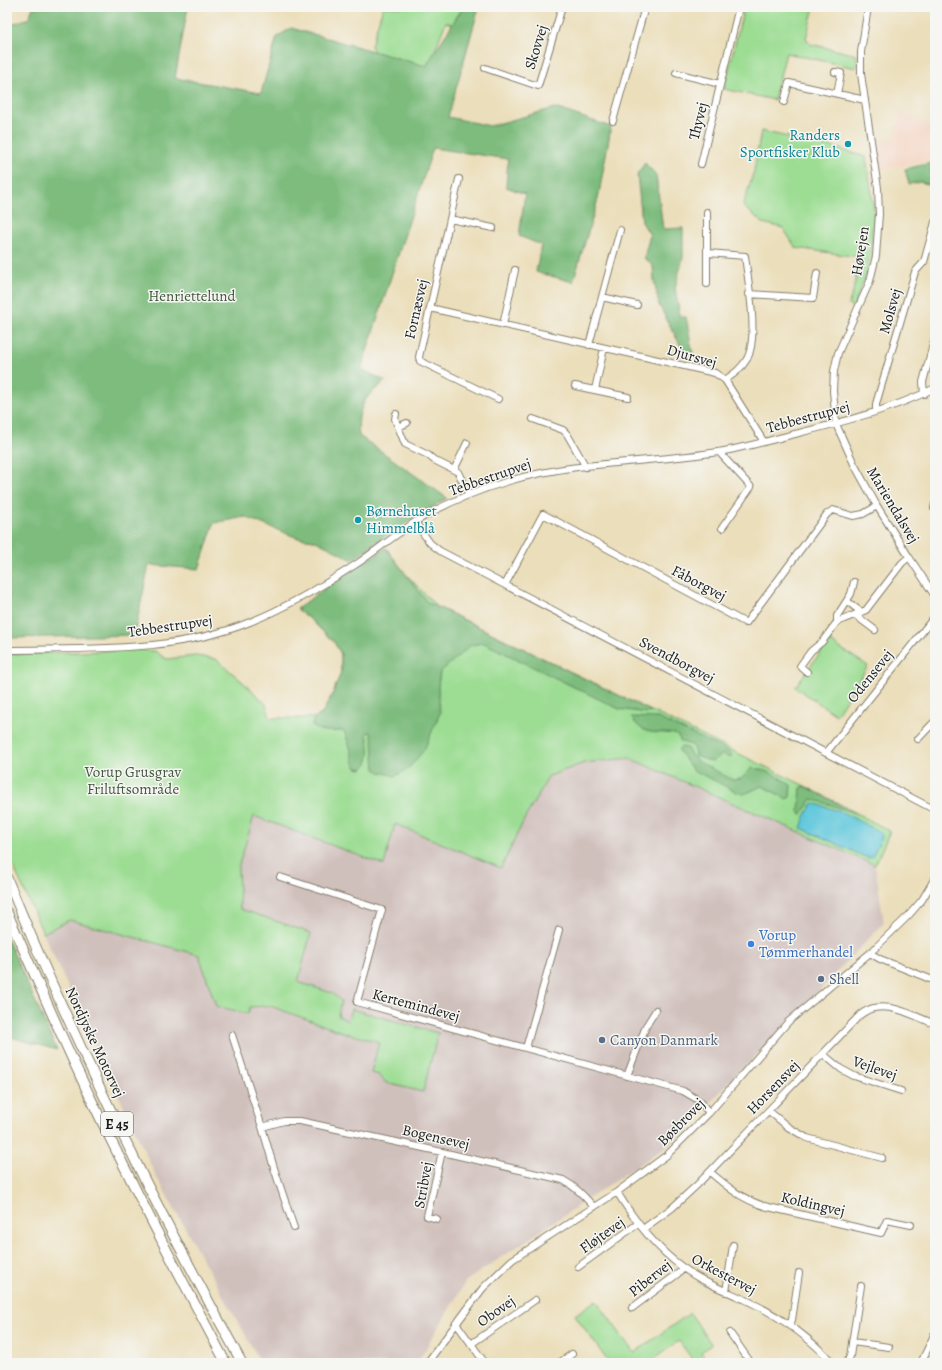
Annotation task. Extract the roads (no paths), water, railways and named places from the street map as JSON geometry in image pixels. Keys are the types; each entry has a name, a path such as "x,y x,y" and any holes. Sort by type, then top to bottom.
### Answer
{"highway":[{"name":"Nordjyske Motorvej","path":"7,878 44,965 104,1096 163,1215 242,1363"},
{"name":"Nordjyske Motorvej","path":"7,912 61,1035 122,1162 226,1363"}],"street":[{"name":"Skovvej","path":"485,68 538,86 562,7"},
{"path":"613,121 645,7"},
{"name":"Thyvej","path":"701,164 739,7"},
{"name":"Høvejen","path":"836,424 833,391 834,371 838,353 870,281 876,256 879,214 878,188 861,74 861,52 868,7"},
{"path":"835,72 841,73 837,94"},
{"name":"Thyvej","path":"676,73 720,84"},
{"path":"784,102 789,83 865,100"},
{"name":"Fornæsvej","path":"459,179 419,357 420,360 498,399"},
{"path":"707,212 707,284"},
{"path":"450,219 493,228"},
{"name":"Molsvej","path":"876,411 876,404 915,272 924,262 935,222"},
{"path":"589,345 620,230"},
{"path":"708,253 745,256 753,334 751,347 740,370 725,380"},
{"path":"503,324 515,270"},
{"path":"749,294 813,298 817,273"},
{"path":"602,297 637,305"},
{"name":"Djursvej","path":"430,308 709,371 725,380 764,442"},
{"path":"924,394 923,382 935,337"},
{"path":"595,390 604,348"},
{"path":"575,386 628,397"},
{"name":"Tebbestrupvej","path":"7,650 145,646 212,635 251,622 299,598 357,564 415,522 440,508 469,495 506,482 531,475 586,467 719,452 836,424 924,394 935,388"},
{"path":"396,414 395,419 405,444 458,472 469,495"},
{"path":"533,419 563,430 567,434 586,467"},
{"path":"398,427 407,423"},
{"name":"Mariendalsvej","path":"836,424 854,464 877,506 935,596"},
{"path":"454,470 467,443"},
{"path":"719,452 751,487 722,528"},
{"name":"Fåborgvej","path":"505,585 542,514 746,623 828,514 833,510 853,516 863,514 877,506"},
{"name":"Svendborgvej","path":"415,522 430,543 440,551 935,810"},
{"path":"807,672 800,666 811,651 822,642 837,622 866,610 902,563 909,557"},
{"path":"837,622 837,616 851,594 854,582"},
{"path":"847,601 861,612"},
{"path":"855,615 875,630"},
{"name":"Odensevej","path":"826,753 935,616"},
{"path":"918,739 935,721"},
{"name":"Kertemindevej","path":"280,877 382,910 356,1002 683,1091 700,1101 710,1113"},
{"name":"Bøsbrovej","path":"427,1363 483,1288 512,1260 617,1192 667,1155 710,1113 788,1022 870,953 909,915 922,900 935,878"},
{"path":"526,1048 558,930"},
{"path":"870,953 880,959 935,981"},
{"name":"Horsensvej","path":"644,1229 672,1208 710,1172 860,1015 872,1008 887,1007 935,1024"},
{"path":"627,1076 646,1026 656,1010"},
{"path":"232,1035 294,1228"},
{"name":"Vejlevej","path":"823,1054 841,1069 854,1076 901,1091"},
{"path":"769,1111 788,1127 807,1138 882,1158"},
{"name":"Bogensevej","path":"262,1127 284,1121 300,1121 563,1180 582,1192 594,1207"},
{"name":"Stribvej","path":"437,1219 427,1216 442,1152"},
{"name":"Koldingvej","path":"710,1172 730,1189 747,1200 764,1206 881,1233 887,1220 911,1225"},
{"name":"Orkestervej","path":"617,1192 644,1229 661,1249 683,1268 726,1292 751,1302 789,1325 808,1339 833,1363"},
{"name":"Fløjtevej","path":"578,1267 640,1223"},
{"path":"726,1292 733,1245"},
{"name":"Pibervej","path":"632,1308 680,1272 683,1268"},
{"path":"789,1325 792,1320 800,1273"},
{"path":"847,1363 850,1356 861,1286"},
{"name":"Obovej","path":"471,1344 535,1300"},
{"name":"Obovej","path":"456,1323 485,1363"},
{"path":"730,1333 751,1363"},
{"path":"929,1363 922,1361 935,1333"},
{"path":"852,1342 889,1347"},
{"path":"559,1363 572,1354"}],"water":[{"path":"813,803 842,812 880,832 882,837 872,857 868,858 801,828 806,814"}],"place":[{"name":"Randers Sportfisker Klub","path":"848,144"},
{"name":"Børnehuset Himmelblå","path":"358,520"},
{"name":"Vorup Tømmerhandel","path":"751,944"},
{"name":"Shell","path":"821,979"},
{"name":"Canyon Danmark","path":"602,1040"}],"park label":[{"name":"Henriettelund","path":"192,296"},
{"name":"Vorup Grusgrav Friluftsområde","path":"133,780"}]}
